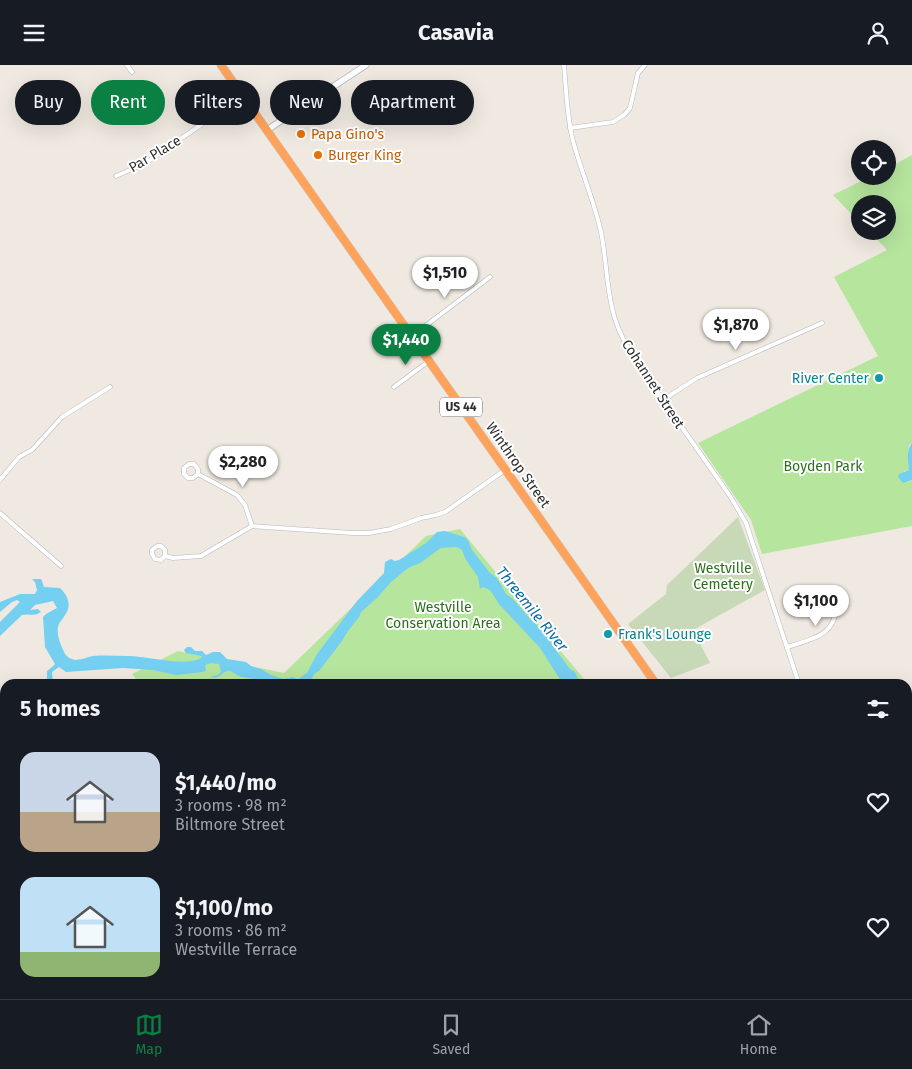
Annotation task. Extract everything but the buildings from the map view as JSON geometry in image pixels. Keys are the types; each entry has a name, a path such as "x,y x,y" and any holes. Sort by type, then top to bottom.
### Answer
{"highway":[{"name":"Winthrop Street","path":"221,65 232,80"},
{"name":"Winthrop Street","path":"260,120 652,679"}],"main road":[{"path":"267,130 366,65"}],"street":[{"path":"127,65 132,72"},
{"name":"Cohannet Street","path":"564,65 570,127 595,207 614,318 625,344 663,402 730,496 746,523 797,679"},
{"path":"570,127 613,122 624,115 630,109 638,73 645,65"},
{"name":"Par Place","path":"116,176 144,164 201,125"},
{"path":"412,336 490,277"},
{"path":"663,402 672,393 697,378 822,323"},
{"path":"394,387 429,361"},
{"path":"0,479 19,457 32,450 62,417 110,387"},
{"path":"165,556 173,558 201,556 252,526 352,533 382,531 421,517 441,514 506,470"},
{"path":"198,474 236,495 245,505 252,526"},
{"path":"0,513 61,567"},
{"path":"787,647 816,638 825,633 832,624 837,612 837,597"}],"green space":[{"name":"Boyden Park","path":"912,155 912,443 909,445 909,470 904,471 908,482 912,480 912,526 762,554 751,520 698,443 878,356 834,277 887,250 878,240 896,240 896,195 851,195 851,214 833,195 853,185 896,185 896,164"},
{"name":"Westville Cemetery","path":"738,517 765,590 693,630 710,663 671,678 628,624 666,594 667,585"},
{"name":"Westville Conservation Area","path":"460,529 584,679 136,679 132,674 178,651 284,673 426,536"}],"water":[{"path":"912,443 912,480 903,483 898,477 899,474 909,470 908,452"},
{"path":"445,531 468,540 472,550 490,573 497,578 506,594 548,635 552,645 570,669 575,672 578,679 560,679 540,648 499,604 490,590 483,587 480,589 478,577 466,560 462,550 457,547 441,548 420,563 408,568 391,582 361,612 342,641 319,671 314,674 312,679 298,679 307,673 317,654 357,601 384,573 385,562 391,559 399,560 426,543 437,532"},
{"path":"32,579 41,579 44,587 60,588 67,597 69,604 67,612 59,623 59,639 65,654 75,660 93,656 136,656 178,662 196,660 202,657 186,653 184,650 187,647 191,647 195,651 202,651 206,655 220,652 227,659 246,662 271,675 284,679 252,679 242,677 230,671 214,678 210,677 221,672 219,664 211,663 205,665 206,671 176,675 153,670 123,668 66,672 59,667 52,672 53,679 47,679 47,671 55,664 45,647 43,617 57,608 53,601 35,605 30,610 38,609 41,612 22,615 0,636 0,622 20,602 17,600 12,602 0,612 0,602 20,594 35,594 37,590"}],"place":[{"name":"Papa Gino's","path":"301,134"},
{"name":"Burger King","path":"318,155"},
{"name":"River Center","path":"879,378"},
{"name":"Frank's Lounge","path":"608,634"}],"water label":[{"name":"Threemile River","path":"532,609"}]}
